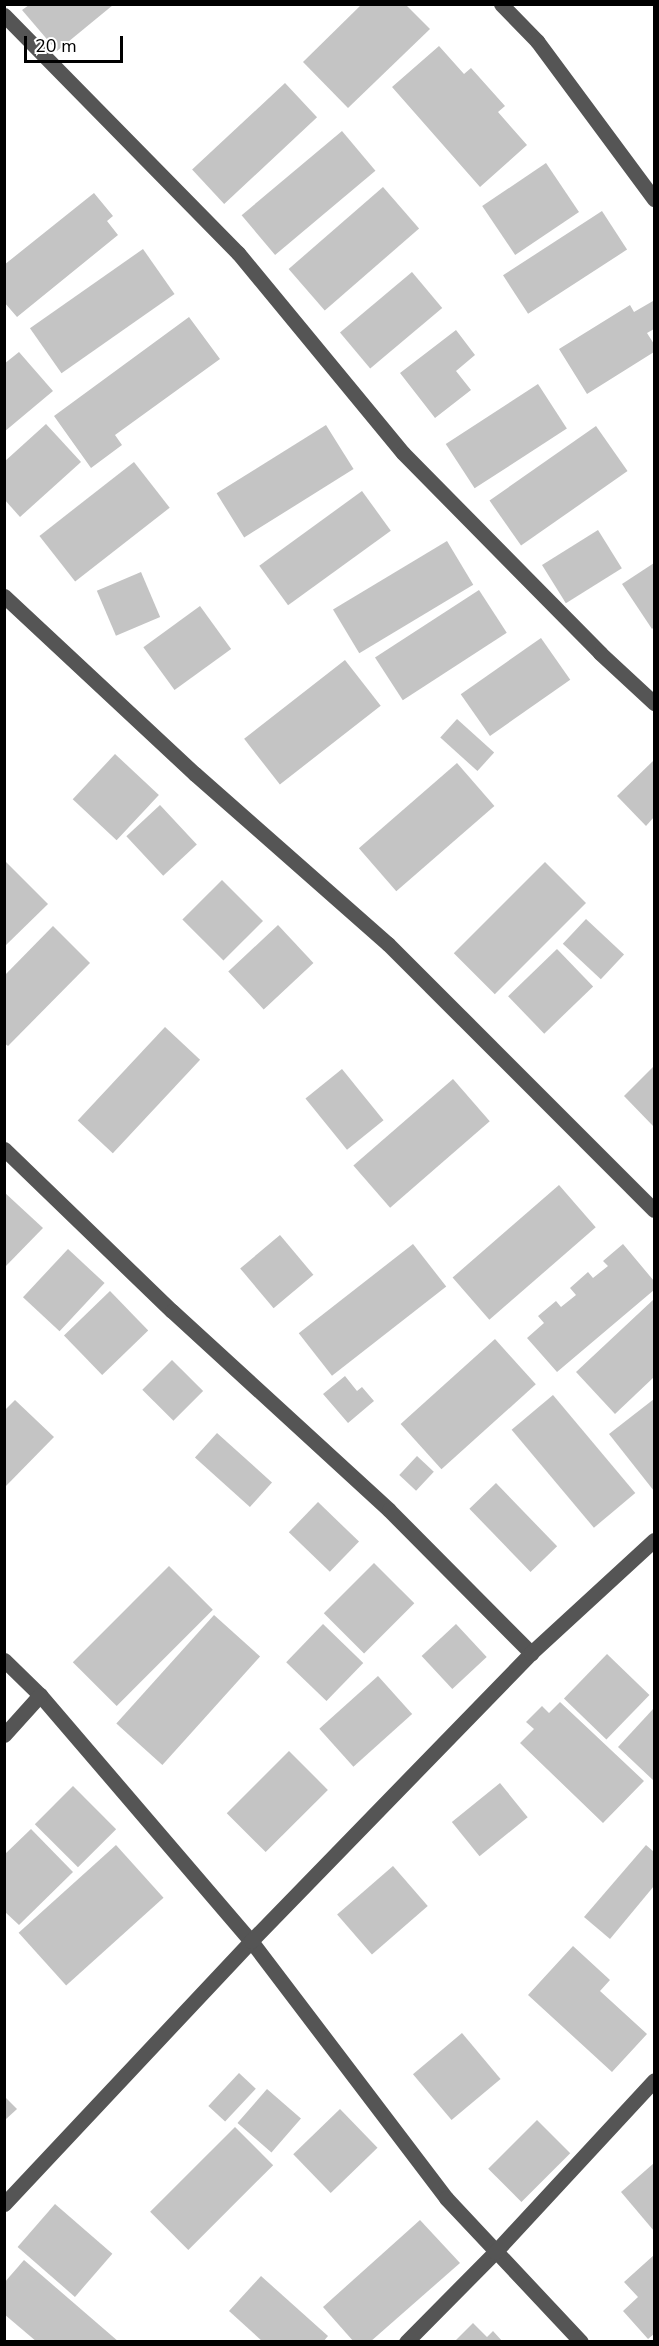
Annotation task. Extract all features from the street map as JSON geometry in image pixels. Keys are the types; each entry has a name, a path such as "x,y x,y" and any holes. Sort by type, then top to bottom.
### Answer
{"street":[{"path":"501,4 537,41 654,199"},
{"path":"4,15 238,253 403,453 600,653 654,703"},
{"path":"4,596 195,774 388,944 654,1210"},
{"path":"4,1149 172,1311 388,1510 531,1653"},
{"path":"4,2204 251,1941 531,1653 654,1540"},
{"path":"4,1660 40,1695 251,1941 446,2198 581,2342"},
{"path":"4,1735 40,1695"},
{"path":"406,2342 495,2252 654,2080"}],"building":[{"path":"362,4 405,4 430,29 348,108 303,62"},
{"path":"29,5 113,5 57,51 22,10"},
{"path":"439,46 464,74 471,68 505,106 498,112 527,145 480,187 392,87"},
{"path":"285,83 317,117 224,204 192,170"},
{"path":"342,131 375,171 275,255 242,215"},
{"path":"546,163 579,212 515,255 482,206"},
{"path":"383,187 419,229 325,311 289,269"},
{"path":"94,193 113,216 107,221 118,235 17,317 4,302 4,265"},
{"path":"602,211 627,250 528,314 503,275"},
{"path":"143,249 175,294 62,373 30,328"},
{"path":"412,272 442,308 370,368 340,332"},
{"path":"653,301 654,329 647,333 654,344 654,352 587,394 559,349 630,305 634,312"},
{"path":"189,317 220,359 115,435 122,445 91,468 54,416"},
{"path":"456,330 475,355 456,371 471,390 435,418 400,373"},
{"path":"19,352 53,391 4,432 4,364"},
{"path":"538,384 567,428 475,488 446,444"},
{"path":"46,424 81,462 20,517 4,499 4,462"},
{"path":"326,425 354,469 244,537 217,493"},
{"path":"596,426 628,471 521,546 490,501"},
{"path":"134,462 170,508 75,582 39,536"},
{"path":"362,491 391,531 288,605 259,566"},
{"path":"598,530 622,568 566,603 542,565"},
{"path":"447,541 473,585 359,653 333,610"},
{"path":"654,563 654,627 652,629 622,584"},
{"path":"141,572 160,617 116,636 97,591"},
{"path":"479,590 507,633 403,700 375,658"},
{"path":"200,606 231,649 175,690 143,647"},
{"path":"541,638 570,680 490,736 461,694"},
{"path":"345,660 381,706 280,785 244,739"},
{"path":"457,719 494,752 477,771 440,738"},
{"path":"115,754 159,795 117,840 73,799"},
{"path":"654,760 654,817 646,826 617,796"},
{"path":"457,763 494,806 396,891 359,848"},
{"path":"160,805 197,844 163,876 126,836"},
{"path":"6,862 48,904 4,947 4,863"},
{"path":"545,862 586,903 495,994 454,953"},
{"path":"222,880 263,921 223,961 182,920"},
{"path":"586,919 624,954 601,979 563,944"},
{"path":"278,925 313,963 264,1009 228,971"},
{"path":"53,926 90,963 8,1046 4,1043 4,976"},
{"path":"557,949 593,986 544,1034 508,996"},
{"path":"165,1027 200,1060 113,1153 78,1121"},
{"path":"654,1066 654,1127 624,1096"},
{"path":"342,1069 384,1120 347,1150 305,1099"},
{"path":"453,1079 490,1121 390,1208 353,1166"},
{"path":"559,1185 596,1227 489,1320 453,1278"},
{"path":"4,1192 43,1228 4,1268"},
{"path":"280,1235 313,1275 274,1308 240,1268"},
{"path":"413,1244 446,1287 332,1376 299,1333"},
{"path":"623,1244 654,1281 654,1290 557,1372 527,1338 544,1323 538,1316 556,1301 561,1307 576,1295 570,1288 588,1272 593,1278 608,1266 603,1261"},
{"path":"68,1249 105,1283 60,1331 23,1297"},
{"path":"110,1291 148,1331 102,1375 64,1335"},
{"path":"654,1299 654,1377 615,1414 576,1372"},
{"path":"495,1339 536,1384 441,1469 401,1424"},
{"path":"172,1360 203,1391 173,1421 142,1390"},
{"path":"345,1376 357,1391 362,1387 374,1401 348,1423 323,1394"},
{"path":"553,1395 635,1493 594,1528 512,1430"},
{"path":"654,1399 654,1491 609,1434"},
{"path":"15,1400 54,1437 4,1488 4,1411"},
{"path":"217,1433 272,1483 250,1507 195,1458"},
{"path":"417,1456 434,1472 416,1491 399,1475"},
{"path":"496,1483 557,1546 531,1572 469,1509"},
{"path":"318,1502 359,1542 330,1572 289,1532"},
{"path":"374,1563 414,1603 364,1654 324,1613"},
{"path":"169,1566 213,1610 117,1706 73,1662"},
{"path":"214,1615 260,1656 162,1765 116,1723"},
{"path":"323,1624 363,1663 326,1701 286,1662"},
{"path":"456,1624 487,1657 452,1689 422,1656"},
{"path":"607,1654 649,1695 606,1740 564,1699"},
{"path":"378,1676 412,1714 353,1767 319,1729"},
{"path":"560,1702 644,1781 603,1823 520,1743 534,1729 526,1722 542,1706 549,1713"},
{"path":"654,1708 654,1781 618,1747"},
{"path":"289,1751 328,1790 266,1852 227,1813"},
{"path":"500,1783 528,1817 480,1856 452,1822"},
{"path":"73,1786 116,1829 78,1867 35,1824"},
{"path":"31,1829 73,1872 19,1925 4,1911 4,1855"},
{"path":"116,1845 164,1898 66,1985 19,1933"},
{"path":"646,1845 654,1852 654,1886 610,1939 584,1917"},
{"path":"393,1866 428,1906 372,1955 337,1915"},
{"path":"573,1946 610,1980 600,1991 647,2034 612,2072 528,1995"},
{"path":"462,2033 501,2079 452,2120 413,2074"},
{"path":"239,2073 256,2089 225,2122 208,2106"},
{"path":"267,2089 301,2119 271,2152 237,2123"},
{"path":"5,2097 17,2109 5,2120"},
{"path":"340,2109 378,2148 331,2193 293,2154"},
{"path":"537,2120 570,2153 521,2202 488,2169"},
{"path":"235,2127 273,2165 188,2250 150,2212"},
{"path":"654,2163 654,2231 621,2192"},
{"path":"55,2204 112,2254 75,2297 18,2247"},
{"path":"420,2220 460,2263 370,2342 354,2342 323,2307"},
{"path":"654,2255 654,2334 648,2339 623,2311 638,2297 624,2282"},
{"path":"24,2260 119,2342 37,2342 4,2314 4,2283"},
{"path":"261,2276 328,2336 323,2342 263,2342 229,2311"},
{"path":"473,2323 487,2337 493,2331 503,2342 454,2342"}]}
